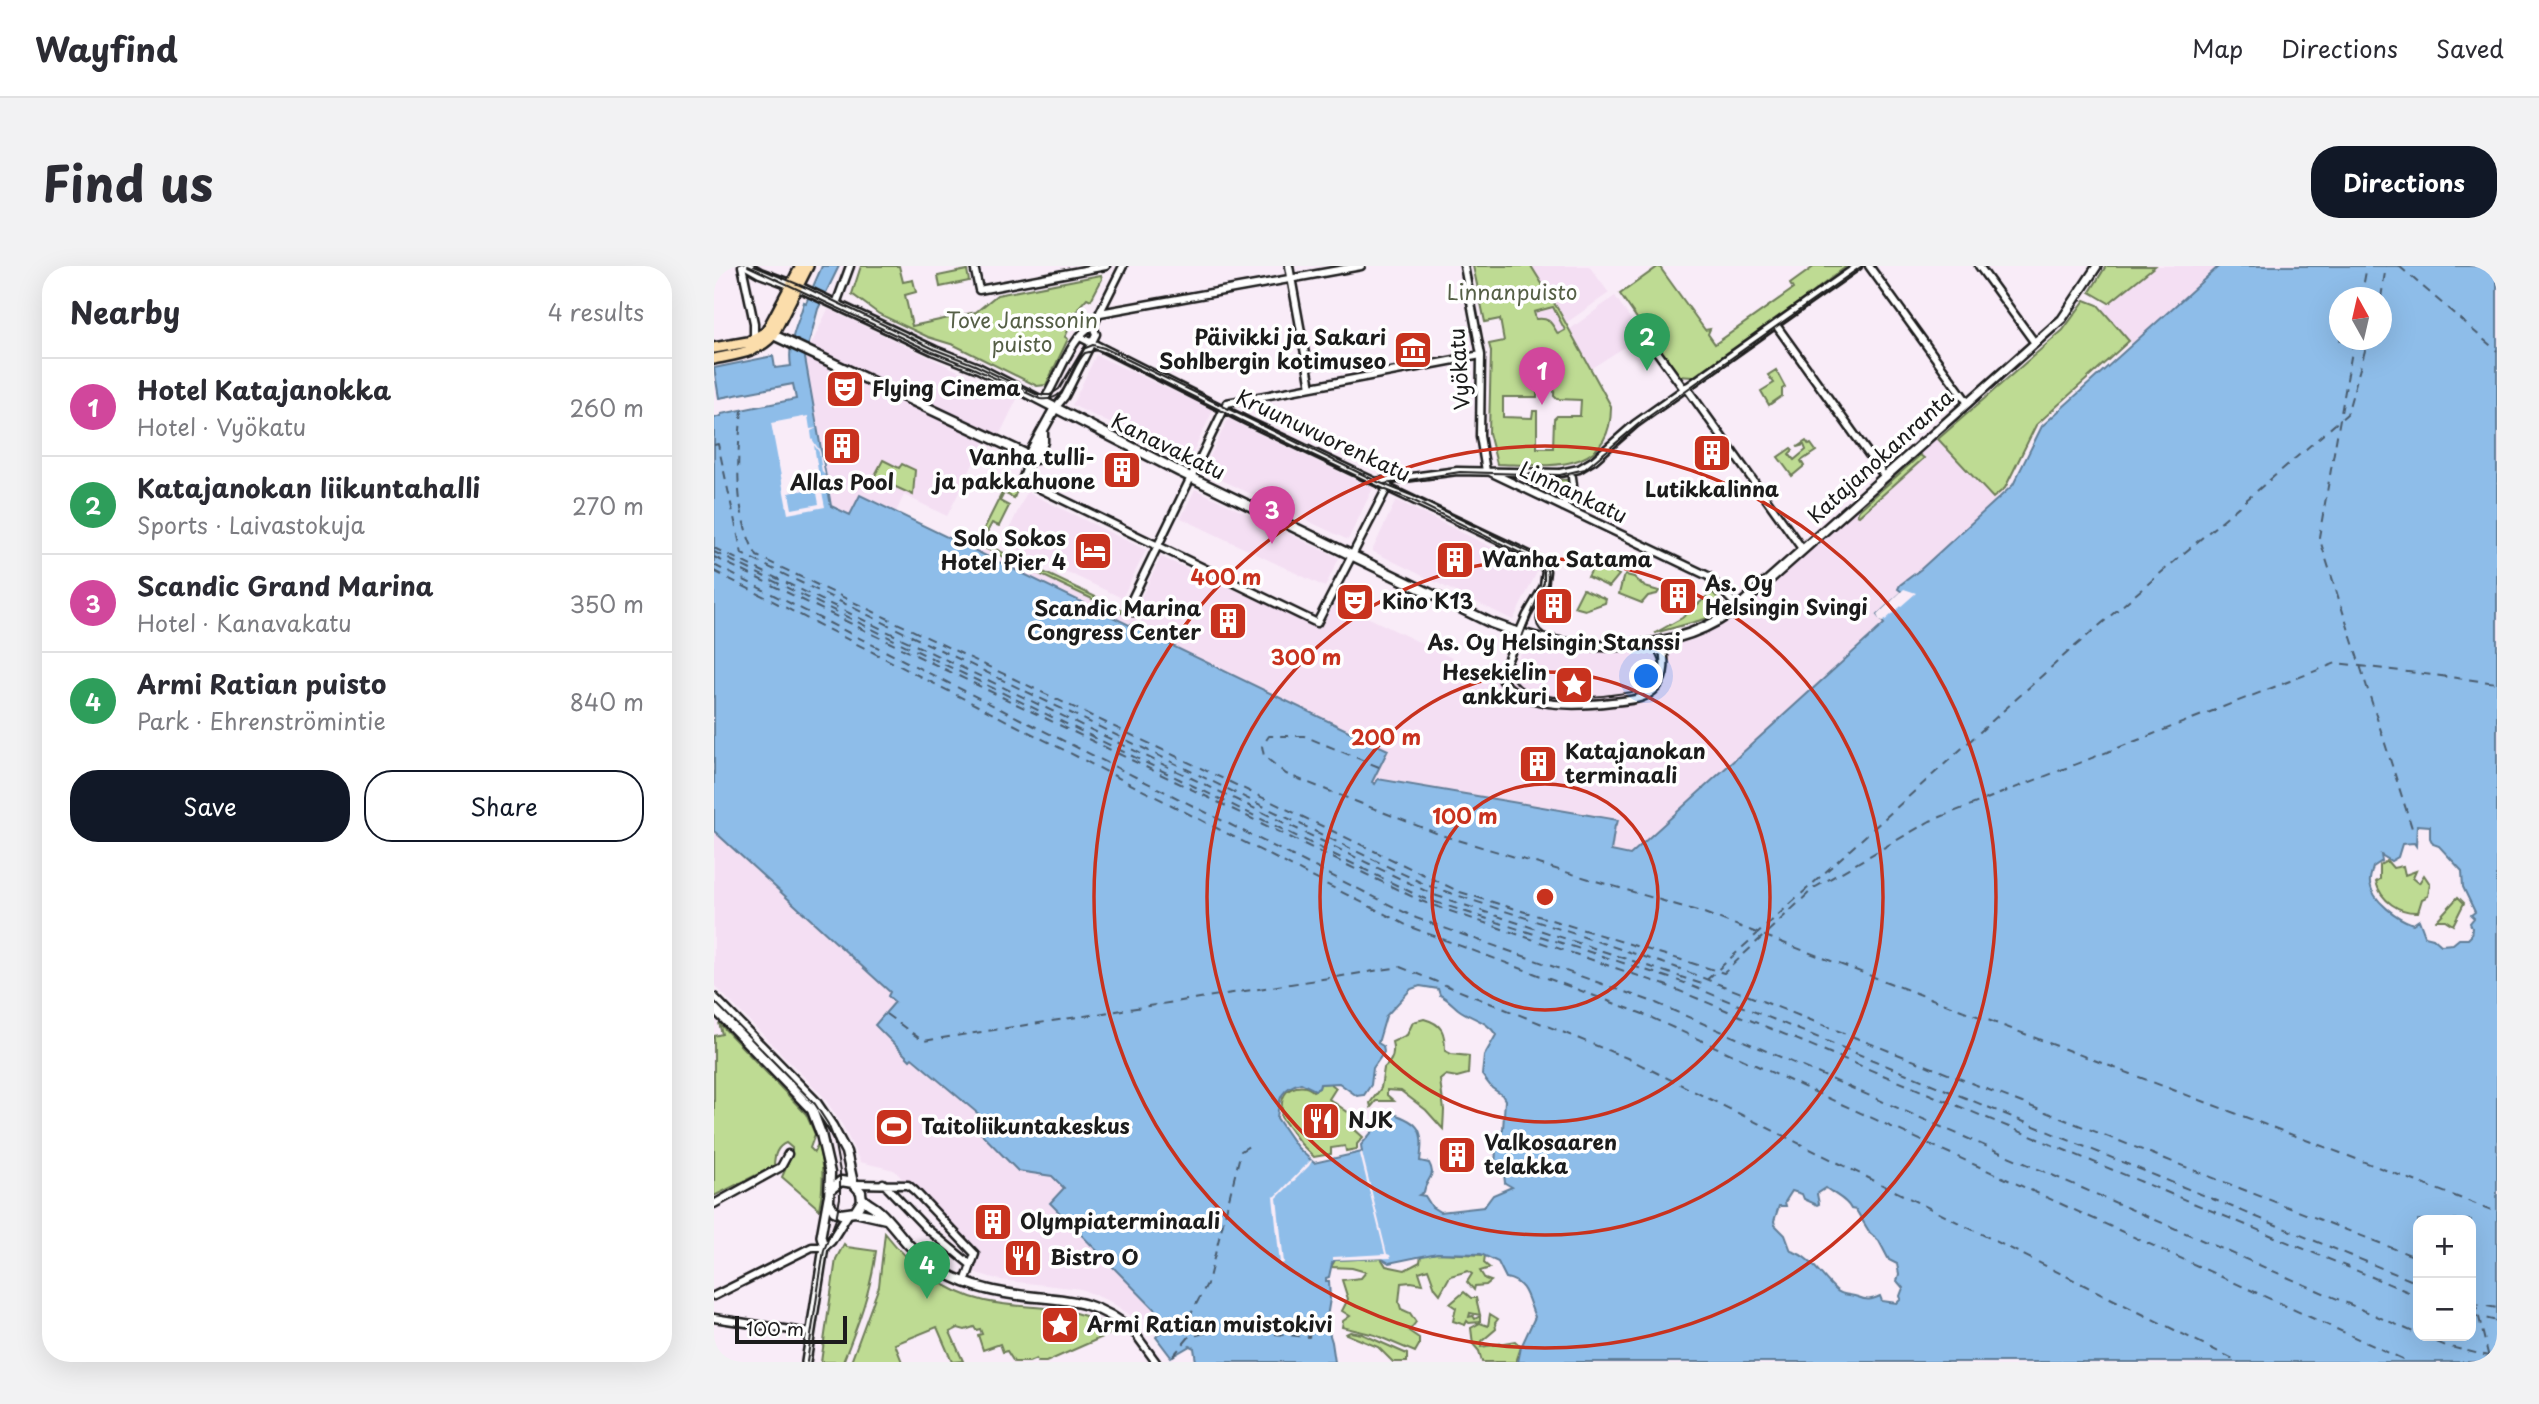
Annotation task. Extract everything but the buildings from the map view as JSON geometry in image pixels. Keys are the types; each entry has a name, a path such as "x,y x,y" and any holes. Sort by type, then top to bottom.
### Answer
{"main road":[{"name":"Kanavakatu","path":"748,266 811,292 934,351 978,368 1190,477 1491,623 1519,634 1584,646 1612,646 1662,640"},
{"path":"714,359 758,348 770,334 801,266"},
{"path":"794,286 808,266"},
{"path":"714,348 770,334 1032,459 1055,408"},
{"name":"Katajanokanranta","path":"1662,640 1705,627 1738,607 1924,442"},
{"path":"714,998 818,1106 842,1143 862,1198 860,1207 852,1213"},
{"path":"714,1008 812,1110 824,1144 830,1173 829,1193 834,1211 886,1219"},
{"path":"829,1193 841,1181 855,1184"},
{"path":"862,1198 878,1209 922,1257 965,1282 996,1292 1081,1302 1110,1314 1134,1332"}],"street":[{"path":"742,266 753,318 754,340"},
{"path":"836,304 850,266"},
{"path":"974,266 979,290 1107,266 1121,269 1093,326 1086,329 1080,337 1044,400"},
{"path":"1289,266 1311,387"},
{"path":"1100,313 1361,266"},
{"name":"Vyökatu","path":"1464,266 1481,355 1480,436 1486,471"},
{"path":"1486,471 1560,473 1578,469 1594,460 1629,429 1685,388 1858,266"},
{"path":"1869,266 1968,403"},
{"path":"1979,266 2035,343"},
{"name":"Katajanokanranta","path":"1924,442 2062,319 2097,266"},
{"path":"1776,325 1885,477"},
{"path":"1055,408 1065,396 1096,334 1093,326"},
{"path":"1639,327 1803,550"},
{"name":"Kruunuvuorenkatu","path":"1080,337 1373,482 1388,485 1531,555 1543,564 1546,571 1544,586 1519,634"},
{"path":"1133,612 1131,601 1227,403 1481,355"},
{"path":"1032,459 1021,480 1317,623 1388,485"},
{"name":"Linnankatu","path":"1388,485 1457,471 1486,471 1708,576 1738,607"},
{"path":"1563,507 1573,486 1572,477"},
{"path":"1519,634 1505,664 1502,678 1506,685 1525,696 1565,706 1642,699 1655,689 1664,674 1662,640"},
{"path":"714,1204 781,1167 788,1154"},
{"path":"883,1183 926,1228 971,1265"},
{"path":"855,1184 908,1185 915,1191 975,1254 965,1282"},
{"path":"806,1362 824,1247 821,1236 829,1193"},
{"path":"714,1296 813,1247 824,1247 852,1213"},
{"path":"714,1318 810,1333"},
{"path":"1134,1332 1156,1362"}],"shaded area":[{"path":"1473,266 1589,266 1609,293 1566,323 1568,328 1558,334 1482,309"},
{"path":"2155,266 2219,266 2133,345 2102,309"},
{"path":"1615,296 1642,336 1590,369 1569,330"},
{"path":"828,309 1017,399 997,440 987,436 947,516 904,495 896,512 860,495 850,515 831,506 805,357 807,343 811,345"},
{"path":"1096,355 1213,410 1189,461 1072,405"},
{"path":"1228,419 1373,488 1348,540 1203,471"},
{"name":"Katajanokan terminaali","path":"1935,437 1996,501 1915,572 1900,589 1902,592 1881,620 1885,623 1630,855 1372,782 1387,750 972,549 974,543 1131,618 1161,557 1320,628 1336,602 1483,673 1509,679 1526,642 1568,651 1620,653 1697,639 1733,616"},
{"path":"1195,489 1339,558 1325,587 1181,518"},
{"path":"1027,492 1146,550 1122,598 1003,542"},
{"name":"Wanha Satama","path":"1396,500 1538,570 1513,620 1372,551"},
{"name":"Olympiaterminaali","path":"714,831 890,992 895,1002 876,1025 981,1117 973,1124 1018,1171 1052,1176 1064,1188 1051,1203 1169,1324 1167,1326 1161,1321 1157,1324 1150,1317 1136,1319 1111,1302 1081,1289 1000,1280 970,1271 975,1254 894,1170 860,1162 843,1126 823,1096 714,985"}],"green space":[{"name":"Tove Janssonin puisto","path":"861,266 899,266 903,282 913,280 916,292 905,295 912,326 976,312 997,295 1101,275 1102,279 1091,300 1087,298 1079,307 1065,337 1068,339 1046,385 1037,386 954,345 928,337 879,314 852,294"},
{"name":"Linnanpuisto","path":"1473,266 1531,266 1611,406 1608,429 1600,445 1588,456 1554,465 1497,464 1489,433 1489,344 1504,341 1500,319 1485,322","holes":["1553,307 1565,330 1558,334 1547,320 1536,319 1534,312","1538,369 1555,369 1554,396 1557,399 1581,400 1580,416 1557,416 1554,419 1553,448 1537,448 1537,411 1533,411 1532,418 1503,417 1503,397 1537,397"]},
{"path":"1659,266 1705,330 1710,329 1708,334 1715,344 1793,289 1790,284 1815,266 1847,266 1693,377 1677,376 1620,294"},
{"path":"2106,266 2155,266 2109,303 2090,292"},
{"path":"967,270 969,281 940,287 938,276"},
{"path":"2085,300 2098,305 2129,341 2036,425 2005,488 1993,498 1938,439 2063,330"},
{"path":"1776,370 1785,387 1782,389 1782,396 1769,405 1761,391 1774,383 1768,375"},
{"path":"1806,441 1816,451 1801,461 1804,466 1792,476 1778,457 1791,448 1793,450 1789,454 1794,460 1806,450 1804,445 1797,447"},
{"path":"1920,455 1924,458 1857,515 1859,510"},
{"path":"883,460 899,468 902,464 915,470 913,495 874,477"},
{"path":"995,477 1018,488 1014,498 1004,493 1000,501 1009,506 999,526 992,523 986,534 994,539 991,547 1123,610 1122,613 974,543 1003,491 992,485"},
{"path":"1529,479 1571,480 1563,499"},
{"path":"1608,567 1619,575 1609,587 1588,577 1592,569"},
{"path":"1626,575 1634,577 1645,587 1659,591 1648,596 1642,603 1619,594"},
{"path":"1583,589 1606,599 1605,603 1585,610 1574,607"},
{"path":"1712,592 1726,606 1705,619 1655,633 1682,618"},
{"path":"2387,861 2393,868 2403,866 2405,875 2416,871 2413,878 2419,883 2424,875 2430,884 2428,896 2422,899 2418,912 2398,908 2386,900 2378,889 2376,882 2380,879 2380,865"},
{"path":"2458,897 2464,903 2453,925 2445,920 2437,920"},
{"path":"1424,1019 1442,1030 1445,1051 1469,1056 1468,1074 1457,1077 1446,1075 1440,1080 1444,1110 1443,1129 1426,1110 1401,1091 1387,1090 1387,1095 1394,1101 1376,1101 1371,1107 1370,1103 1381,1088 1384,1068 1393,1056 1392,1042 1407,1035 1413,1022"},
{"path":"719,1023 806,1114 815,1134 810,1148 814,1152 818,1144 821,1160 819,1209 782,1177 792,1154 792,1148 786,1143 776,1152 774,1166 714,1196 714,1036 722,1034"},
{"path":"1330,1083 1336,1088 1329,1099 1355,1117 1361,1117 1353,1128 1363,1137 1357,1144 1357,1149 1346,1151 1345,1146 1331,1148 1331,1154 1314,1157 1281,1117 1282,1100 1292,1088 1305,1087 1313,1091 1319,1088 1320,1084"},
{"path":"885,1233 929,1276 956,1291 985,1301 1083,1315 1114,1332 1046,1362 1038,1362 1036,1359 1014,1362 1007,1351 1003,1352 1000,1344 983,1350 978,1335 982,1334 980,1329 958,1328 950,1332 963,1361 952,1362 937,1327 895,1344 902,1362 851,1362 879,1286"},
{"path":"844,1244 847,1247 876,1251 874,1265 863,1307 843,1362 821,1362 836,1259"},
{"path":"1421,1255 1485,1255 1484,1263 1490,1268 1480,1271 1485,1279 1491,1281 1486,1285 1475,1286 1474,1290 1467,1282 1472,1274 1468,1271 1450,1276 1440,1294 1428,1269 1419,1272 1423,1284 1401,1283 1401,1309 1410,1313 1416,1322 1409,1331 1419,1338 1415,1352 1375,1335 1342,1327 1343,1321 1350,1316 1342,1311 1348,1299 1342,1280 1361,1278 1366,1272 1331,1267 1335,1260 1381,1258 1386,1266 1405,1270 1420,1262"},
{"path":"1464,1292 1471,1298 1476,1298 1480,1315 1470,1313 1469,1317 1473,1316 1475,1319 1480,1316 1480,1322 1467,1321 1465,1325 1453,1321 1456,1308 1450,1304"},
{"path":"1490,1314 1498,1319 1495,1323 1496,1329 1482,1341 1481,1347 1515,1341 1521,1347 1516,1362 1482,1362 1479,1351 1473,1344 1471,1328 1480,1323 1488,1326"},
{"path":"1346,1334 1362,1334 1407,1354 1407,1362 1393,1362 1378,1347"}],"water":[{"path":"822,266 839,266 818,309 805,358 831,506 850,515 860,495 1388,750 1372,782 1375,784 1378,779 1618,820 1611,851 1630,855 1884,624 1877,615 1902,592 1898,589 1900,585 2013,485 2042,426 2219,266 2497,266 2497,1362 1518,1362 1521,1347 1535,1317 1522,1287 1506,1278 1498,1262 1481,1254 1437,1253 1389,1263 1381,1258 1335,1260 1332,1263 1329,1277 1326,1278 1326,1281 1329,1281 1330,1299 1326,1323 1335,1362 1196,1362 1194,1348 1190,1346 1171,1357 1156,1337 1169,1324 1050,1203 1064,1188 1052,1176 1018,1171 973,1125 981,1116 912,1058 910,1060 875,1025 895,1002 888,996 890,992 714,831 714,418 721,414 796,399 793,384 719,398 714,368 773,356 775,368 791,366 792,341 804,302 806,303","holes":["2417,825 2430,826 2433,844 2439,846 2462,871 2463,887 2475,912 2471,915 2474,918 2470,923 2472,928 2468,939 2441,945 2433,938 2425,936 2419,920 2413,924 2400,918 2381,903 2372,890 2370,879 2373,867 2382,861 2381,855 2391,861 2398,857 2402,844 2414,843 2416,846","1420,986 1438,989 1440,995 1488,1026 1496,1035 1484,1056 1482,1075 1505,1100 1503,1129 1493,1147 1496,1148 1495,1166 1504,1174 1505,1183 1512,1187 1493,1195 1484,1207 1440,1212 1432,1207 1425,1196 1419,1195 1424,1192 1432,1171 1429,1163 1420,1161 1420,1135 1409,1120 1391,1113 1386,1115 1361,1145 1362,1152 1314,1163 1297,1147 1277,1118 1282,1095 1289,1088 1301,1083 1315,1090 1320,1084 1339,1083 1357,1096 1364,1095 1371,1085 1373,1068 1384,1052 1383,1046 1378,1043 1386,1016 1411,989","1826,1188 1844,1200 1851,1209 1856,1210 1870,1233 1879,1241 1889,1260 1897,1264 1897,1281 1903,1288 1901,1299 1897,1303 1882,1301 1880,1296 1867,1299 1841,1293 1810,1262 1791,1251 1785,1235 1775,1225 1779,1206 1786,1206 1785,1202 1792,1191 1802,1194 1804,1199 1817,1205 1817,1194"]}],"pier":[{"name":"Allas Pool","path":"808,416 810,429 817,428 811,431 812,439 820,451 825,475 822,472 819,452 814,445 819,477 826,476 826,480 820,482 825,507 788,514 771,423","holes":["816,488 819,504 792,509 789,493"]},
{"path":"1904,589 1916,593 1883,622 1880,621 1877,615"},
{"path":"1362,1152 1387,1254 1391,1258 1333,1260 1333,1257 1385,1254 1360,1154"},
{"path":"1311,1160 1309,1166 1277,1198 1284,1263 1280,1264 1273,1197"}],"ferry route":[{"path":"2363,287 2367,266"},
{"path":"2383,287 2386,266"},
{"path":"2399,266 2497,351"},
{"path":"2352,350 2319,537 2412,828"},
{"path":"714,548 1434,895 1702,984 2067,653 2347,414 2365,350"},
{"path":"742,410 738,465 740,504 749,540 757,556 1460,892 1724,973 1814,888 1930,821 2336,663 2497,683"},
{"path":"714,445 718,444 742,554 1426,885 1675,967 2413,1256"},
{"path":"714,552 1423,898 1682,982 2413,1281"},
{"path":"714,557 1421,901 1665,985 2413,1294"},
{"path":"714,565 1416,918 1656,1003 2413,1332"},
{"path":"714,571 1410,927 1643,1014 2409,1362"},
{"path":"1379,767 1304,736 1269,736 1262,746 1264,756 1286,774 1441,835 1704,913 2497,1212"},
{"path":"886,1014 923,1041 1400,967 1627,1058 2239,1362"},
{"path":"1162,1332 1184,1327 1208,1282 1241,1151 1254,1143"},
{"path":"2476,1304 2497,1308"},
{"path":"2476,1305 2490,1362"},
{"path":"2476,1316 2497,1321"},
{"path":"1173,1356 1189,1337 1221,1329 1309,1337 1310,1333"},
{"path":"2434,1341 2497,1358"}],"tram line":[{"path":"748,266 1040,399 1050,399 1063,390 1085,353 1098,350 1106,353 1244,422 1539,562 1544,571 1544,582 1511,664 1514,680 1526,690 1544,696 1588,697 1644,690 1656,680 1660,666 1658,659 1643,642 1573,641 1550,636 1540,629 1536,620 1548,577 1545,566 1536,556 1104,348 1093,345 1083,349 1059,389 1050,395 1038,395 754,266"},
{"path":"1384,484 1460,472 1560,475 1585,469 1641,422 1862,266"},
{"path":"714,1001 815,1104 834,1139 840,1172 840,1198 836,1219 824,1250 807,1362"}],"place":[{"name":"Päivikki ja Sakari Sohlbergin kotimuseo","path":"1413,350"},
{"name":"Katajanokan liikuntahalli","path":"1647,371"},
{"name":"Flying Cinema","path":"845,389"},
{"name":"Hotel Katajanokka","path":"1542,405"},
{"name":"Allas Pool","path":"842,446"},
{"name":"Lutikkalinna","path":"1712,453"},
{"name":"Vanha tulli- ja pakkahuone","path":"1122,470"},
{"name":"Scandic Grand Marina","path":"1272,544"},
{"name":"Solo Sokos Hotel Pier 4","path":"1093,551"},
{"name":"Wanha Satama","path":"1455,560"},
{"name":"As. Oy Helsingin Svingi","path":"1678,596"},
{"name":"Kino K13","path":"1355,602"},
{"name":"As. Oy Helsingin Stanssi","path":"1554,606"},
{"name":"Scandic Marina Congress Center","path":"1228,621"},
{"name":"Hesekielin ankkuri","path":"1574,685"},
{"name":"Katajanokan terminaali","path":"1538,764"},
{"name":"NJK","path":"1321,1121"},
{"name":"Taitoliikuntakeskus","path":"894,1127"},
{"name":"Valkosaaren telakka","path":"1457,1155"},
{"name":"Olympiaterminaali","path":"993,1222"},
{"name":"Bistro O","path":"1023,1258"},
{"name":"Armi Ratian puisto","path":"927,1299"},
{"name":"Armi Ratian muistokivi","path":"1060,1325"}]}
